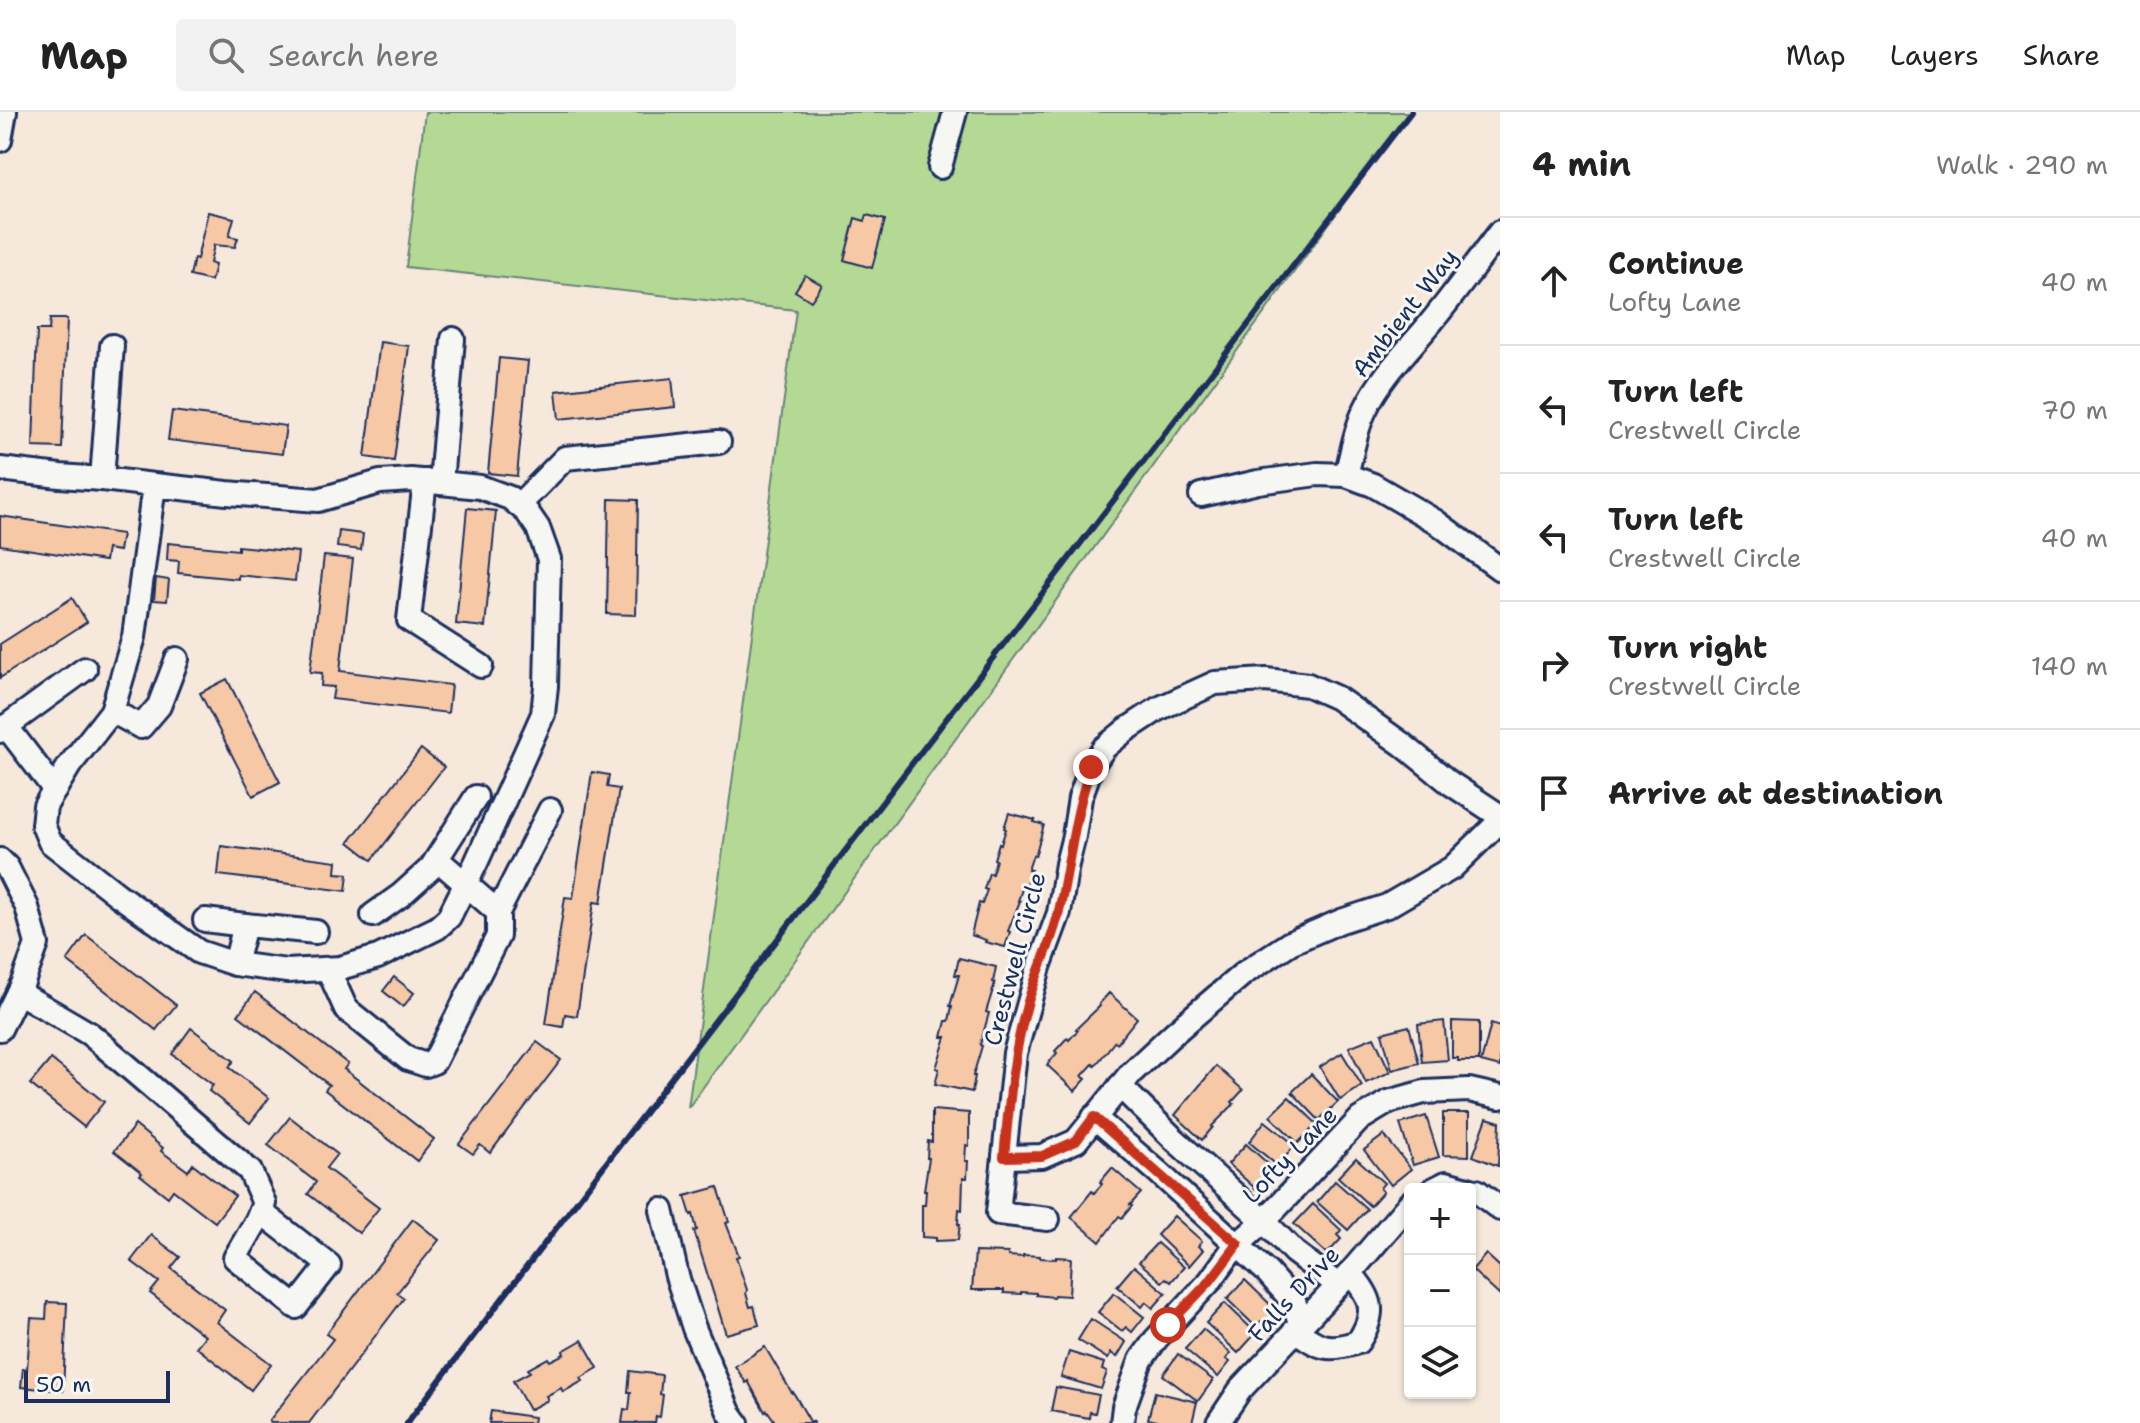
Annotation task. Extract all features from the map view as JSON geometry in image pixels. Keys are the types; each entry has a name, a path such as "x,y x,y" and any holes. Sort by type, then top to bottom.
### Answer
{"street":[{"path":"0,140 5,112"},
{"path":"940,167 955,112"},
{"name":"Ambient Way","path":"1346,475 1358,428 1377,389 1500,232"},
{"path":"453,339 409,620 481,666"},
{"path":"102,479 112,346"},
{"path":"519,505 565,458 719,442"},
{"path":"0,469 318,500 380,482 411,480 480,487 510,498 527,512 538,528 549,559 543,714 466,884 449,917 437,928 378,957 340,968 287,971 235,964 199,952 50,842 43,825 45,806 69,766 112,711 134,637 154,485"},
{"path":"1201,495 1258,482 1317,474 1346,475 1373,485 1435,521 1500,569"},
{"path":"112,711 141,727 159,706 177,659"},
{"path":"55,790 3,728 85,669"},
{"name":"Crestwell Circle","path":"1266,680 1308,685 1337,698 1500,818 1452,868 1387,906 1290,943 1244,973 1131,1073 1076,1141 1042,1156 1004,1157 1015,1053 1031,993 1059,913 1080,798 1091,767 1104,748 1137,723 1158,709 1215,683 1266,680"},
{"path":"373,915 431,868 476,797"},
{"path":"328,969 346,1009 408,1059 426,1065 434,1062 498,936 498,912 550,810"},
{"path":"437,859 498,912"},
{"path":"0,860 7,867 27,907 37,944 0,1029"},
{"path":"205,920 316,932"},
{"path":"235,964 245,925"},
{"path":"18,992 90,1034 250,1171 264,1203 261,1212"},
{"path":"1094,1117 1267,1272 1295,1304 1297,1327 1316,1345 1342,1347 1358,1342 1371,1314 1369,1297 1344,1279 1294,1252 1120,1086"},
{"name":"Lofty Lane","path":"1122,1423 1124,1407 1141,1360 1162,1332 1210,1281 1238,1244 1264,1221 1360,1119 1388,1102 1424,1092 1469,1090 1500,1097"},
{"path":"1004,1157 998,1213 1048,1219"},
{"path":"1476,1191 1500,1209"},
{"path":"662,1210 677,1276 694,1328 729,1412 737,1423"},
{"name":"Falls Drive","path":"1218,1423 1240,1390 1404,1210"}],"green space":[{"path":"425,112 1410,112 688,1108 796,310 406,267"}],"building":[{"path":"208,212 234,218 229,236 238,238 235,247 214,245 210,263 215,265 211,281 190,276"},
{"path":"867,215 885,220 872,268 844,260 855,218 865,221"},
{"path":"805,275 822,285 811,301 795,291"},
{"path":"50,319 67,319 62,448 33,447 37,330 49,330"},
{"path":"380,342 409,346 394,461 365,457"},
{"path":"499,358 528,361 517,476 488,473"},
{"path":"672,378 675,407 559,419 556,391"},
{"path":"172,411 286,426 282,454 168,440"},
{"path":"609,499 638,500 636,615 607,614"},
{"path":"467,508 496,511 485,627 456,624"},
{"path":"0,516 122,534 119,551 107,549 105,561 0,545"},
{"path":"339,531 363,534 361,550 337,547"},
{"path":"168,543 298,552 295,581 178,573 179,561 167,560"},
{"path":"324,556 353,559 340,671 451,685 448,713 332,699 334,687 321,686 322,673 310,672"},
{"path":"156,578 169,580 167,601 154,600"},
{"path":"72,598 87,622 0,678 0,644"},
{"path":"227,679 280,782 253,796 200,693"},
{"path":"421,749 444,767 372,860 349,842"},
{"path":"592,772 609,775 607,787 619,789 601,903 594,902 577,1016 565,1014 563,1027 546,1024 565,897 573,898"},
{"path":"1009,813 1044,825 1005,947 971,935"},
{"path":"221,846 337,861 336,873 348,874 346,891 218,875"},
{"path":"86,935 176,1005 156,1030 67,961"},
{"path":"959,958 996,967 972,1092 935,1084 939,1069 936,1068 946,1037 942,1037 946,1021 949,1021 959,975 955,975"},
{"path":"394,977 414,993 403,1007 383,991"},
{"path":"255,992 348,1064 344,1069 434,1139 417,1161 325,1090 329,1085 238,1015"},
{"path":"1109,993 1137,1018 1117,1043 1115,1041 1095,1066 1093,1064 1082,1076 1086,1079 1075,1091 1047,1065 1057,1053 1055,1051 1067,1038 1069,1040"},
{"path":"1444,1021 1448,1060 1422,1062 1418,1024"},
{"path":"1452,1021 1479,1022 1479,1061 1452,1058"},
{"path":"1491,1024 1500,1027 1500,1067 1481,1062"},
{"path":"1409,1026 1419,1063 1392,1070 1382,1033"},
{"path":"191,1028 234,1061 229,1067 269,1098 250,1123 209,1091 213,1085 172,1054"},
{"path":"1374,1037 1390,1072 1366,1083 1349,1047"},
{"path":"537,1042 561,1060 490,1153 480,1145 473,1154 459,1144"},
{"path":"1342,1053 1362,1086 1340,1100 1320,1067"},
{"path":"51,1059 104,1102 84,1127 30,1084"},
{"path":"1216,1066 1243,1090 1202,1140 1175,1115"},
{"path":"1311,1074 1338,1102 1319,1120 1292,1092"},
{"path":"1289,1097 1317,1124 1298,1143 1270,1116"},
{"path":"932,1110 969,1113 969,1146 966,1145 965,1161 968,1161 967,1178 963,1178 958,1240 936,1241 936,1238 922,1237 928,1141 932,1142"},
{"path":"1443,1113 1469,1113 1469,1156 1443,1155"},
{"path":"1426,1116 1439,1157 1413,1165 1400,1124"},
{"path":"290,1117 337,1154 326,1168 379,1208 359,1233 308,1194 316,1182 268,1145"},
{"path":"1487,1118 1500,1122 1498,1166 1473,1156"},
{"path":"1265,1121 1295,1145 1278,1166 1249,1142"},
{"path":"135,1125 163,1148 161,1151 188,1171 193,1164 235,1196 215,1222 173,1190 168,1197 114,1151"},
{"path":"1384,1135 1411,1169 1391,1185 1364,1150"},
{"path":"1246,1144 1274,1169 1256,1189 1228,1164"},
{"path":"1356,1158 1384,1183 1380,1188 1383,1192 1370,1206 1338,1177"},
{"path":"1112,1168 1141,1193 1100,1242 1071,1217 1092,1191 1094,1193 1102,1184 1100,1182"},
{"path":"1335,1181 1367,1209 1348,1230 1317,1202"},
{"path":"718,1187 729,1222 726,1223 739,1256 736,1257 750,1307 754,1306 759,1325 726,1334 694,1231 697,1230 693,1214 685,1196"},
{"path":"1313,1204 1341,1230 1337,1235 1341,1239 1327,1254 1294,1224"},
{"path":"1174,1216 1202,1241 1198,1246 1203,1250 1189,1266 1157,1235"},
{"path":"413,1219 439,1240 397,1293 404,1298 309,1423 271,1423 269,1421 333,1339 326,1334"},
{"path":"151,1235 180,1257 171,1268 225,1310 217,1322 271,1364 251,1390 196,1347 205,1336 150,1293 159,1282 131,1261"},
{"path":"1157,1243 1184,1267 1171,1282 1166,1278 1162,1282 1139,1262"},
{"path":"975,1252 1071,1258 1069,1296 972,1290"},
{"path":"1486,1254 1500,1267 1500,1296 1476,1274 1476,1265"},
{"path":"1134,1266 1166,1293 1153,1308 1146,1302 1142,1307 1117,1286"},
{"path":"1245,1280 1277,1311 1265,1324 1261,1321 1256,1327 1227,1299"},
{"path":"1114,1293 1144,1317 1132,1332 1126,1327 1122,1331 1098,1312"},
{"path":"47,1302 67,1303 63,1391 21,1387 23,1368 27,1369 31,1318 46,1319"},
{"path":"1225,1303 1256,1333 1238,1353 1206,1323"},
{"path":"1091,1319 1126,1342 1117,1357 1111,1353 1108,1359 1078,1340"},
{"path":"1203,1329 1231,1353 1226,1359 1230,1362 1218,1377 1185,1349"},
{"path":"582,1340 598,1368 581,1378 583,1381 563,1392 561,1388 546,1396 548,1400 529,1410 513,1381 548,1358 550,1361 564,1354 563,1351"},
{"path":"765,1347 811,1423 776,1423 767,1410 765,1412 748,1381 746,1383 735,1366"},
{"path":"1069,1352 1104,1363 1102,1370 1107,1372 1101,1389 1061,1377"},
{"path":"1178,1354 1213,1380 1198,1401 1163,1375"},
{"path":"630,1371 662,1375 660,1417 656,1416 655,1423 622,1423 624,1409 629,1410"},
{"path":"1056,1387 1099,1395 1095,1413 1090,1412 1089,1418 1051,1411"},
{"path":"1155,1392 1197,1402 1192,1423 1148,1419"},
{"path":"491,1411 534,1417 533,1423 489,1423"}],"railway":[{"path":"407,1423 1411,112"}],"route":[{"path":"1091,767 1080,798 1059,913 1039,967 1015,1053 1004,1157 1042,1156 1076,1141 1094,1117 1238,1244 1210,1281 1168,1325"}]}
